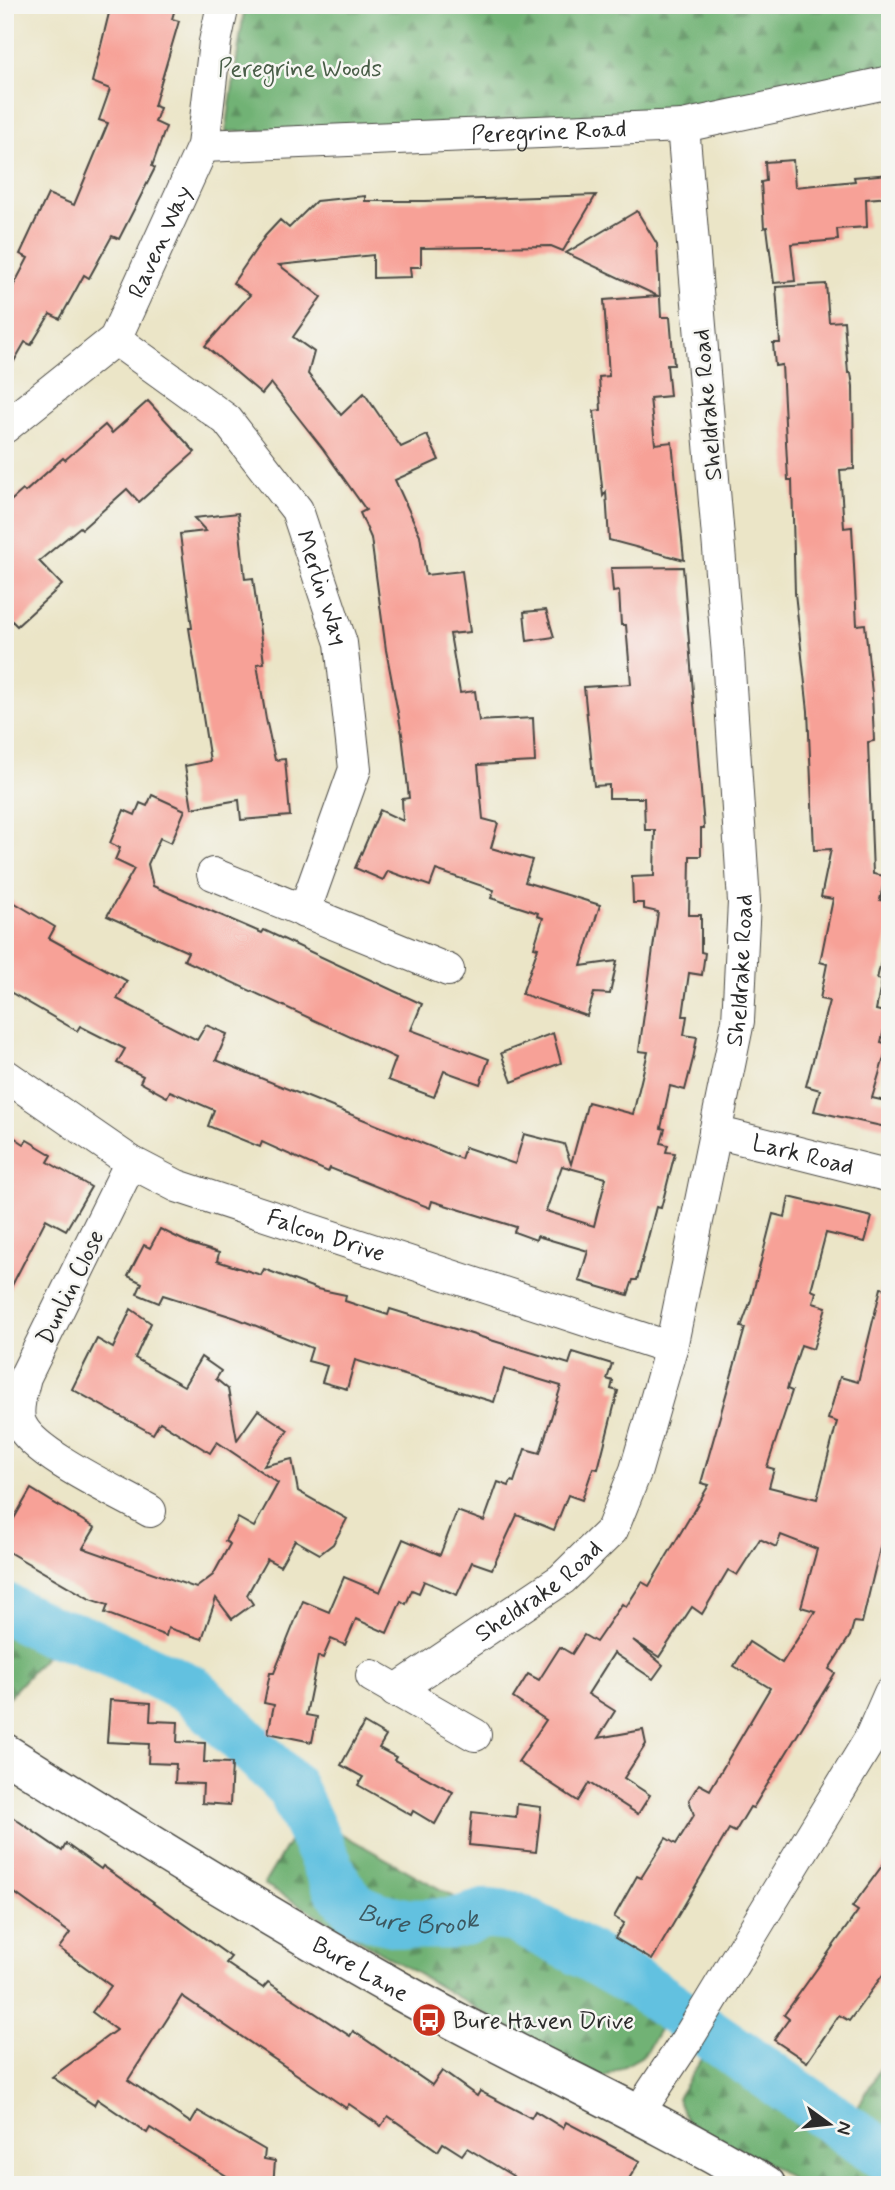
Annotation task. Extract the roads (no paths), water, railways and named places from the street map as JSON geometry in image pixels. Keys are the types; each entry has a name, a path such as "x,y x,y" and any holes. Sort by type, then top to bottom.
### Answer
{"street":[{"name":"Raven Way","path":"5,428 115,339 203,146 223,5"},
{"name":"Peregrine Road","path":"203,146 683,126 890,82"},
{"name":"Sheldrake Road","path":"475,1735 384,1684 562,1579 611,1530 636,1470 671,1348 738,1021 744,902 728,655 683,126"},
{"name":"Merlin Way","path":"115,339 227,420 297,510 341,643 355,769 304,912"},
{"path":"214,874 449,970"},
{"name":"Falcon Drive","path":"5,1075 131,1162 177,1186 671,1348"},
{"name":"Lark Road","path":"715,1132 890,1176"},
{"name":"Dunlin Close","path":"131,1162 25,1377 19,1402 20,1424 39,1447 150,1511"},
{"path":"639,2112 698,2022 869,1741 890,1693"},
{"name":"Bure Lane","path":"5,1753 159,1849 402,1993 639,2112 766,2185"}],"waterway":[{"name":"Bure Brook","path":"5,1608 47,1630 80,1639 192,1690 291,1787 338,1887 356,1908 377,1917 408,1924 452,1924 486,1914 514,1917 641,1986 890,2159"}],"place":[{"name":"Bure Haven Drive","path":"429,2020"}],"park label":[{"name":"Peregrine Woods","path":"300,68"}]}
